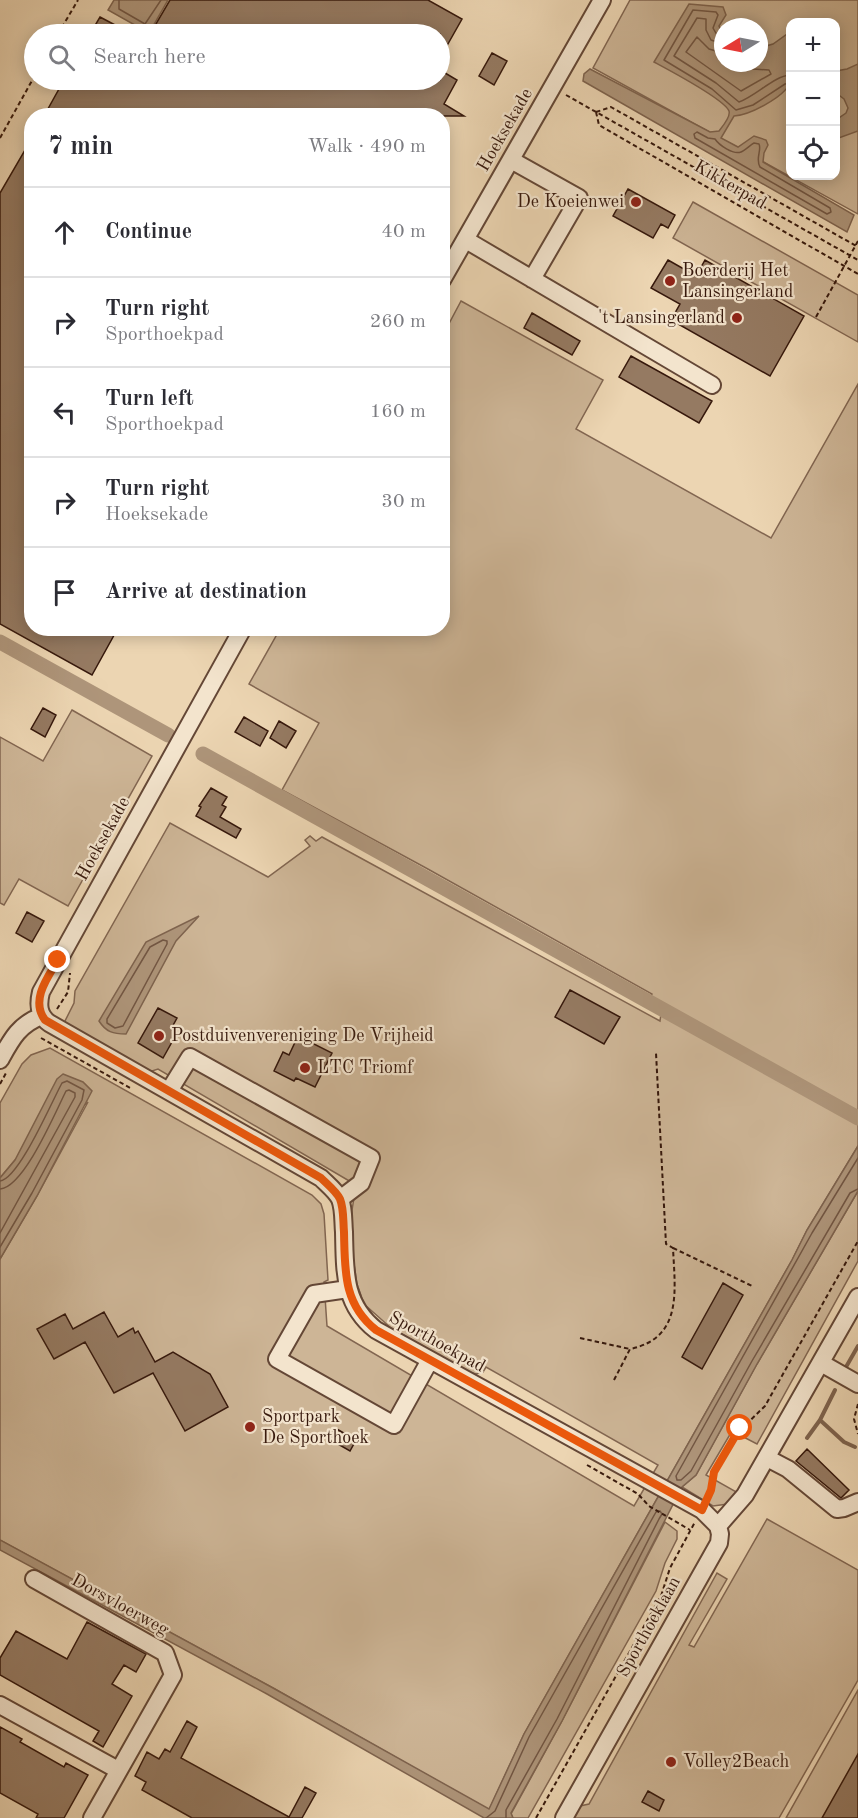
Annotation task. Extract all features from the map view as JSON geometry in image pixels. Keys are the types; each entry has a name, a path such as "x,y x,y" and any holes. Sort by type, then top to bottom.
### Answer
{"street":[{"name":"Hoeksekade","path":"450,267 602,0"},
{"path":"511,160 579,198 532,279"},
{"path":"466,240 712,385"},
{"name":"Hoeksekade","path":"42,1016 39,1000 41,992 239,636"},
{"path":"0,1060 19,1029 32,1019 42,1016 49,1023 321,1178 333,1189 340,1200 361,1183 371,1158 190,1057 169,1091"},
{"name":"Sporthoekpad","path":"340,1200 343,1212 348,1289 364,1321 376,1330 702,1510 718,1526"},
{"path":"348,1289 314,1294 277,1359 394,1425 430,1360"},
{"path":"718,1526 745,1496 858,1297"},
{"path":"821,1363 858,1384"},
{"path":"767,1458 788,1469 837,1509 858,1502"},
{"name":"Sporthoeklaan","path":"564,1818 719,1543 718,1526"},
{"name":"Dorsvloerweg","path":"34,1579 165,1653 173,1675 92,1818"},
{"path":"0,1705 118,1770"}],"path":[{"path":"64,24 78,0"},
{"path":"0,138 27,90"},
{"name":"Kikkerpad","path":"561,92 858,260"},
{"name":"Kikkerpad","path":"596,112 611,107 857,246"},
{"name":"Kikkerpad","path":"596,112 599,124 858,274"},
{"path":"816,317 858,241"},
{"path":"41,1038 135,1091"},
{"path":"656,1053 666,1244 752,1286"},
{"name":"Sporthoeklaan","path":"536,1818 661,1596 670,1568 702,1510 711,1490 712,1476 734,1436 765,1406 858,1241"},
{"path":"580,1338 630,1349 650,1343 664,1332 669,1324 675,1293 673,1248"},
{"path":"614,1380 630,1349"},
{"path":"858,1404 854,1419 858,1434"},
{"path":"649,1506 690,1530"}],"shaded area":[{"path":"630,0 858,0 858,214 796,180 840,180 840,18 786,18 786,174 593,68"},
{"path":"693,202 858,295 858,342 673,238"},
{"path":"461,301 603,380 576,429 771,538 858,384 858,1146 807,1230 524,1734 489,1810 273,1688 0,1540 0,1259 88,1102 15,1160 0,1178 0,1103 22,1064 31,1055 50,1048 312,1195 321,1204 324,1214 328,1280 324,1282 327,1326 634,1506 658,1465 486,1367 483,1372 476,1374 468,1372 391,1328 364,1304 357,1284 352,1251 352,1210 354,1198 363,1189 158,1069 149,1072 63,1025 74,1003 75,991 170,823 268,877 310,846 305,840 310,836 316,841 322,837 660,1021 661,1014 646,1006 652,994 282,790 319,723 249,684 276,636 450,636 450,322"},
{"path":"72,710 152,756 68,906 19,879 4,905 0,903 0,737 43,761"},
{"path":"858,1191 858,1261 757,1444 732,1431 706,1475 740,1494 728,1504 713,1506 682,1487 696,1475 757,1364"},
{"path":"767,1519 858,1570 858,1680 779,1818 573,1818 580,1806 589,1804 717,1573 727,1579 689,1645 694,1647"},
{"path":"665,1522 677,1531 677,1539 665,1563 656,1591 528,1818 513,1818 511,1814"},
{"path":"858,1690 858,1818 786,1818"}],"water":[{"path":"114,0 168,0 154,24 133,24 108,10"},
{"path":"689,4 723,7 726,15 724,18 714,18 714,72 768,72 768,45 786,35 786,89 766,104 734,116 721,138 738,147 754,136 766,140 768,145 763,162 786,175 786,180 794,180 854,215 847,232 583,81 584,74 590,69 710,132 719,131 729,116 729,111 725,106 654,62"},
{"path":"858,64 858,131 840,138 840,117 848,108 840,96 840,70"},
{"path":"199,916 176,941 126,1034 114,1033 104,1028 99,1021 146,942"},
{"path":"63,1074 83,1082 92,1091 37,1196 0,1259 0,1178 15,1160 57,1079"},
{"path":"858,1146 858,1191 757,1364 696,1475 682,1487 562,1721 511,1813 513,1818 484,1818 267,1694 0,1550 0,1540 273,1688 489,1809 524,1734 807,1230"}],"building":[{"path":"170,0 428,0 462,19 450,40 450,24 156,24"},
{"path":"100,17 113,24 96,24"},
{"path":"492,53 507,61 494,85 479,76"},
{"path":"450,76 457,80 444,104 464,116 450,116 450,108 48,108 58,90 450,90"},
{"path":"24,152 24,636 114,636 92,675 0,624 0,193"},
{"name":"De Koeienwei","path":"628,189 675,215 668,228 661,224 653,238 613,216"},
{"name":"'t Lansingerland","path":"668,260 696,276 705,260 804,316 770,376 671,320 680,304 651,288"},
{"path":"532,313 580,341 572,355 524,328"},
{"path":"631,356 712,401 699,423 619,377"},
{"path":"43,708 56,715 45,737 31,729"},
{"path":"244,717 268,731 260,746 235,732"},
{"path":"279,721 296,731 286,748 270,738"},
{"path":"211,788 227,797 222,805 226,807 220,817 241,829 236,838 196,816 201,807 199,806"},
{"path":"27,912 44,921 32,942 16,933"},
{"path":"570,990 620,1017 604,1044 555,1017"},
{"path":"158,1008 177,1018 171,1029 177,1033 163,1058 138,1043"},
{"path":"298,1036 332,1053 315,1087 296,1078 294,1081 274,1071 283,1052 289,1055"},
{"path":"723,1283 743,1295 702,1369 682,1357"},
{"path":"104,1312 118,1337 133,1328 135,1333 138,1331 155,1362 173,1352 210,1374 228,1407 185,1431 153,1373 114,1393 85,1342 54,1359 37,1329 65,1314 73,1329"},
{"path":"335,1428 356,1440 350,1451 329,1439"},
{"path":"807,1449 849,1490 841,1498 796,1461"},
{"path":"87,1622 146,1654 136,1672 124,1665 112,1684 132,1696 103,1747 93,1741 99,1731 0,1675 0,1658 16,1631 67,1659"},
{"path":"187,1721 197,1727 181,1758 289,1817 305,1787 316,1793 302,1818 192,1818 142,1790 146,1782 135,1776 147,1752 159,1759 165,1749 170,1752"},
{"path":"0,1727 22,1739 20,1742 64,1767 66,1763 88,1775 64,1818 36,1818 38,1814 0,1793"},
{"path":"858,1754 858,1818 822,1818"},
{"path":"648,1791 664,1800 659,1811 642,1802"}],"waterway":[{"path":"0,642 168,735"},
{"path":"203,754 858,1118"},
{"path":"846,1367 858,1346"},
{"path":"807,1438 820,1420 835,1390"},
{"path":"820,1420 844,1442 855,1447"}],"place":[{"name":"De Koeienwei","path":"636,202"},
{"name":"Boerderij Het Lansingerland","path":"670,281"},
{"name":"'t Lansingerland","path":"737,318"},
{"name":"Postduivenvereniging De Vrijheid","path":"159,1036"},
{"name":"LTC Triomf","path":"305,1068"},
{"name":"Sportpark De Sporthoek","path":"250,1427"},
{"name":"Volley2Beach","path":"671,1762"}],"route":[{"path":"58,960 39,1000 39,1008 45,1020 321,1178 333,1189 340,1200 343,1212 348,1289 364,1321 376,1330 702,1510 711,1490 712,1476 740,1428"}]}
